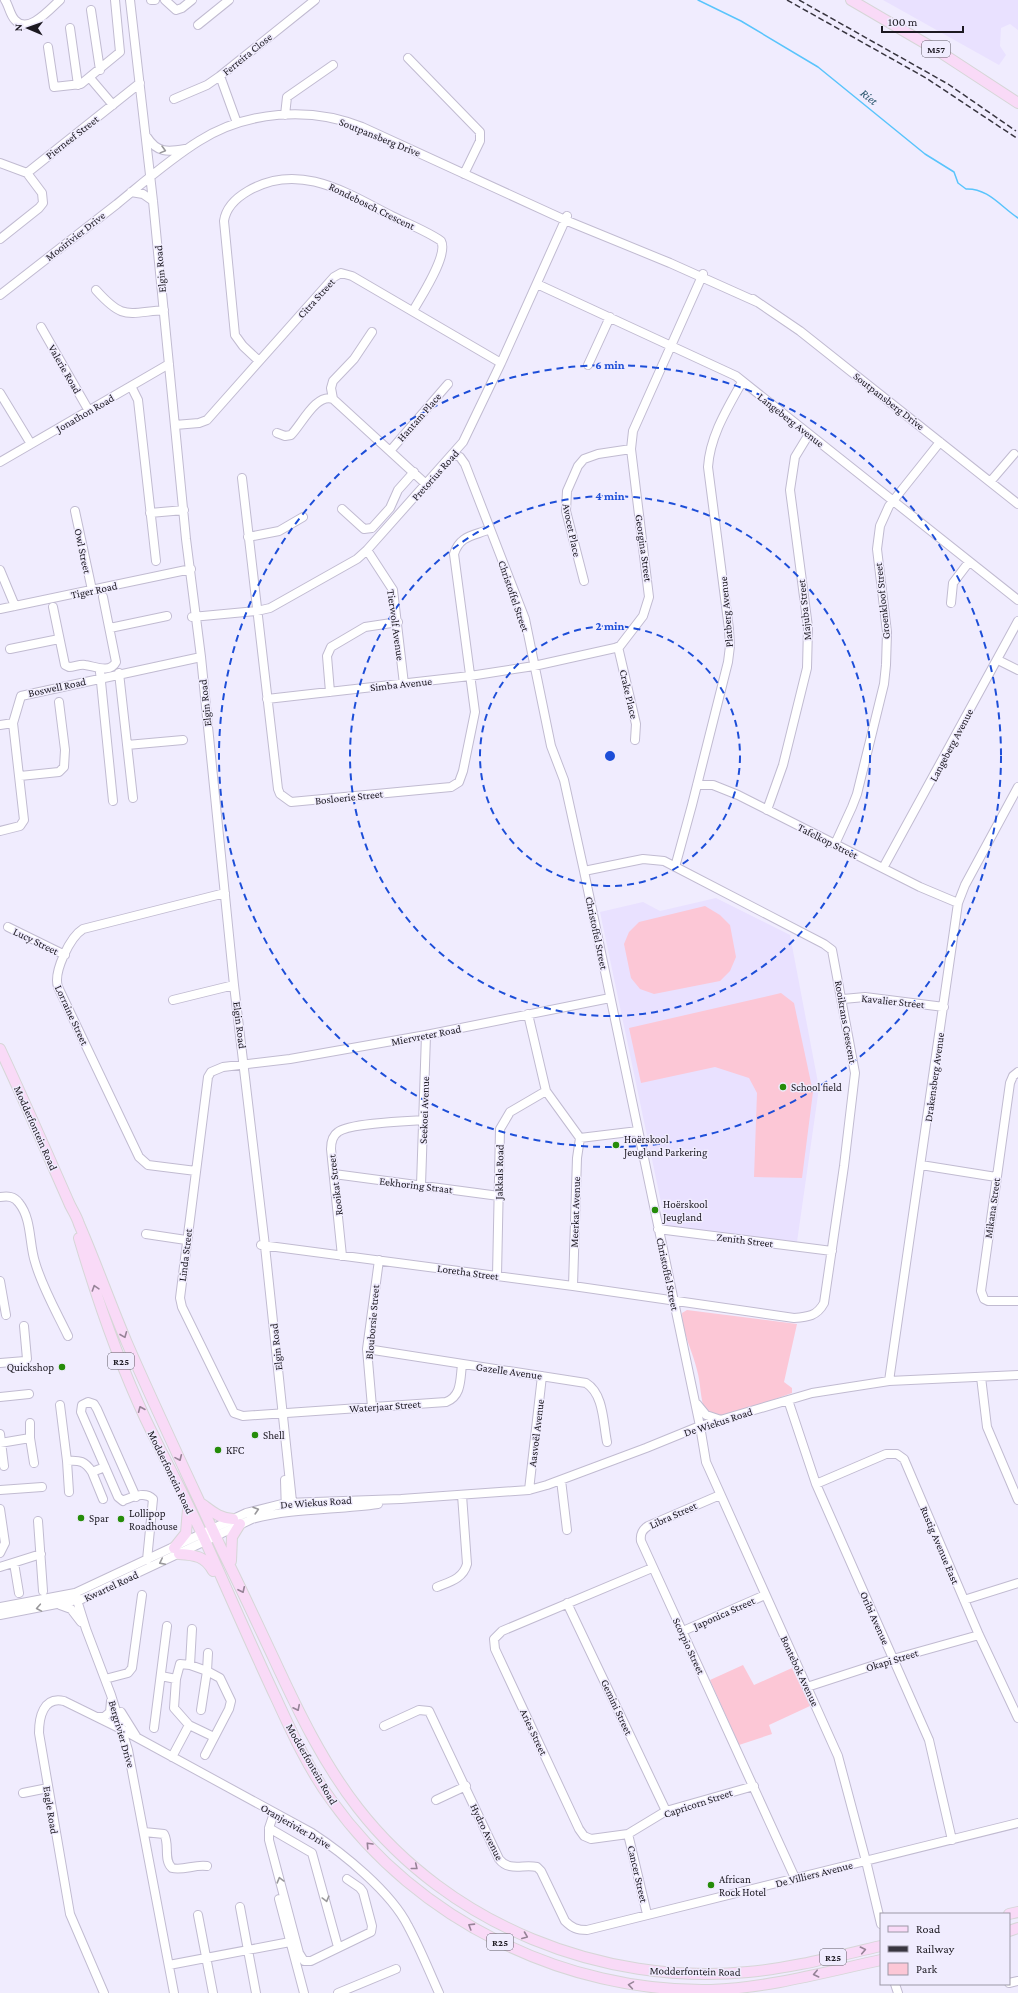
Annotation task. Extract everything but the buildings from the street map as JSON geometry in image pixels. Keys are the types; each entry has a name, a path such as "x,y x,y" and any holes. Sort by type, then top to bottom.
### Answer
{"main road":[{"name":"M57","path":"851,0 1013,97 1018,103"},
{"name":"Modderfontein Road","path":"0,1049 32,1116 71,1208 81,1227 125,1339 214,1533 315,1743 358,1808 404,1859 460,1900 490,1919 558,1949 602,1962 636,1969 673,1973 746,1972 784,1967 880,1946"},
{"name":"Modderfontein Road","path":"71,1208 81,1247 112,1341 144,1415 188,1508 204,1538 248,1638 305,1757 331,1800 354,1828 397,1872 429,1899 474,1928 512,1948 555,1966 598,1978 632,1985 670,1989 743,1988 781,1982 880,1960"},
{"path":"200,1503 214,1514 236,1521 230,1545 232,1570"},
{"path":"188,1508 186,1533 176,1551 197,1555 210,1564 248,1638"}],"street":[{"path":"5,0 15,20 22,25 27,25 35,21 60,0"},
{"path":"48,47 53,86 57,88 78,85 90,78 118,55 121,49 115,0"},
{"name":"Elgin Road","path":"130,0 153,201 184,510 194,617 195,658 224,893"},
{"path":"165,0 176,10 182,8 192,0"},
{"name":"Ferreira Close","path":"237,123 220,76 314,0"},
{"path":"198,25 226,1"},
{"path":"91,10 100,70"},
{"path":"70,28 78,85"},
{"path":"408,58 480,132 480,141 465,173"},
{"path":"285,115 287,97 332,65"},
{"path":"174,99 207,85 220,76"},
{"path":"90,78 112,105"},
{"name":"Pierneef Street","path":"27,173 140,83"},
{"name":"Soutpansberg Drive","path":"150,177 187,149 211,134 237,123 285,115 317,116 353,123 566,218 702,275 757,302 800,331 1018,504"},
{"path":"146,135 155,147 162,151 172,152 187,149"},
{"path":"0,163 27,173 42,193 43,203 39,208 0,239"},
{"name":"Mooirivier Drive","path":"0,295 150,177"},
{"name":"Rondebosch Crescent","path":"259,362 242,346 234,335 224,221 227,210 234,201 243,194 260,185 292,179 326,183 441,241 443,247 441,259 413,311"},
{"path":"132,192 143,194 153,201"},
{"name":"Pretorius Road","path":"194,617 257,611 275,606 357,559 367,550 427,485 454,454 466,437 501,364 566,218"},
{"name":"Citra Street","path":"175,426 199,423 207,420 338,274 347,274 413,311 501,364"},
{"name":"Soutpansberg Drive","path":"702,275 720,286 757,302"},
{"name":"Georgina Street","path":"618,647 643,616 650,597 631,449 632,431 702,275"},
{"name":"Langeberg Avenue","path":"537,284 730,373 1018,600"},
{"path":"695,290 707,286 720,286"},
{"path":"96,290 110,306 119,312 130,313 164,310"},
{"path":"588,365 610,317"},
{"name":"Valerie Road","path":"41,327 89,411"},
{"path":"372,332 354,358 333,381 331,392 333,399 427,485"},
{"name":"Jonathon Road","path":"0,462 169,364"},
{"name":"Platberg Avenue","path":"675,867 698,786 728,662 730,646 709,481 708,462 711,445 720,423 742,382"},
{"name":"Hantam Place","path":"390,451 448,384"},
{"path":"131,386 138,400 156,561"},
{"path":"0,393 31,444"},
{"path":"277,433 285,436 291,435 318,401 325,398 333,399"},
{"name":"Majuba Street","path":"767,810 783,765 807,668 808,627 790,490 795,457 809,434"},
{"name":"Groenkloof Street","path":"835,844 857,794 885,676 887,632 877,556 877,542 883,518 893,501 940,442"},
{"name":"Avocet Place","path":"584,581 566,511 567,491 578,466 584,459 592,455 631,449"},
{"name":"Christoffel Street","path":"454,454 460,457 465,464 523,616 551,746 564,780 584,871 700,1426"},
{"path":"990,482 1014,454"},
{"path":"342,509 364,529 372,528 390,508 398,490 414,472"},
{"name":"Bosloerie Street","path":"242,478 278,789 280,794 287,800 297,803 451,787 459,782 464,771 475,718 454,554 459,542 464,538 490,529"},
{"path":"150,513 184,510"},
{"name":"Owl Street","path":"75,511 92,590"},
{"path":"248,537 279,531 303,517"},
{"name":"Tierwolf Avenue","path":"367,550 393,590 398,622 404,684"},
{"path":"951,603 953,583 969,562"},
{"name":"Tiger Road","path":"0,609 189,569"},
{"path":"0,570 15,606"},
{"path":"53,607 66,666 85,665 100,669 116,664 103,597"},
{"path":"110,628 167,616"},
{"path":"330,692 327,656 331,647 365,627 398,622"},
{"name":"Langeberg Avenue","path":"883,868 1018,622"},
{"path":"10,649 59,638"},
{"path":"534,666 618,647"},
{"name":"Crake Place","path":"618,647 636,724 635,740"},
{"name":"Elgin Road","path":"195,658 198,667 263,1246 281,1413 289,1511"},
{"name":"Boswell Road","path":"0,831 20,826 23,822 14,723 19,699 23,694 195,658"},
{"path":"998,660 1018,670"},
{"name":"Simba Avenue","path":"267,699 470,676 534,666"},
{"path":"100,669 113,801"},
{"path":"119,673 133,798"},
{"path":"20,776 59,772 64,767 66,758 59,702"},
{"path":"0,725 14,723"},
{"path":"127,745 183,740"},
{"name":"Tafelkop Street","path":"698,786 707,784 720,787 920,887 958,903"},
{"name":"Drakensberg Avenue","path":"889,1381 958,903 965,885 1018,787"},
{"name":"Rooikrans Crescent","path":"584,871 644,859 664,862 829,946 834,956 855,1073 824,1304 820,1310 807,1317 794,1318 674,1301"},
{"name":"Lorraine Street","path":"196,1170 148,1165 139,1157 58,987 56,977 74,937 83,929 224,893"},
{"name":"Lucy Street","path":"8,927 65,955"},
{"path":"174,1000 233,985"},
{"name":"Kavalier Street","path":"842,999 865,997 944,1007"},
{"name":"Miervreter Road","path":"242,1066 426,1036 610,998"},
{"path":"528,1014 546,1091 580,1138 638,1132"},
{"name":"Seekoei Avenue","path":"422,1185 426,1036"},
{"name":"Linda Street","path":"242,1066 216,1070 208,1077 186,1240 181,1302 231,1409 238,1415 243,1416 281,1413"},
{"name":"Mikana Street","path":"1018,1072 1013,1076 1010,1083 981,1291 984,1300 1018,1301"},
{"name":"Jakkals Road","path":"497,1276 500,1129 510,1112 546,1091"},
{"name":"Rooikat Street","path":"342,1256 330,1149 334,1136 340,1130 376,1123 424,1120"},
{"name":"Meerkat Avenue","path":"573,1286 577,1158 580,1138"},
{"path":"921,1165 996,1177"},
{"name":"Eekhoring Straat","path":"334,1174 499,1196"},
{"path":"0,1197 11,1197 16,1200 24,1212 31,1237 34,1261 68,1336"},
{"name":"Zenith Street","path":"658,1229 832,1251"},
{"path":"146,1234 186,1240"},
{"name":"Loretha Street","path":"263,1246 379,1260 674,1301"},
{"name":"Blouborsie Street","path":"372,1407 367,1349 379,1260"},
{"path":"0,1281 6,1315"},
{"path":"0,1363 25,1361 27,1359 24,1326"},
{"name":"Gazelle Avenue","path":"367,1349 462,1365 580,1381 591,1386 595,1390 607,1442"},
{"name":"Waterjaar Street","path":"281,1413 446,1402 451,1400 458,1390 462,1365"},
{"name":"De Wiekus Road","path":"214,1533 260,1508 289,1502 401,1499 529,1490 561,1480 700,1426 834,1388 889,1381 1018,1375"},
{"name":"Aasvoël Avenue","path":"529,1490 542,1376"},
{"path":"981,1377 987,1427 1018,1500"},
{"path":"0,1397 29,1394"},
{"path":"694,1398 700,1409 706,1415 722,1420"},
{"name":"Oribi Avenue","path":"788,1400 816,1484 929,1740 952,1840"},
{"path":"136,1496 97,1409 94,1404 88,1402 82,1405 81,1412 120,1499 124,1500 136,1496 147,1495 153,1499 154,1502 147,1560"},
{"path":"60,1405 70,1492"},
{"path":"30,1423 30,1438 34,1463"},
{"name":"Bontebok Avenue","path":"700,1426 706,1462 838,1756 880,1920"},
{"path":"0,1434 4,1466"},
{"path":"0,1443 30,1438"},
{"name":"Rustig Avenue East","path":"816,1484 886,1454 894,1453 901,1456 979,1635 1018,1718"},
{"path":"67,1461 82,1461 86,1464 92,1472 103,1499"},
{"path":"92,1472 105,1467"},
{"path":"561,1480 567,1530"},
{"path":"3,1490 42,1487"},
{"path":"437,1587 454,1579 465,1571 467,1564 462,1495"},
{"name":"Libra Street","path":"652,1568 641,1541 640,1535 643,1529 720,1495"},
{"name":"De Wiekus Road","path":"236,1521 289,1511 363,1506 401,1499"},
{"path":"0,1509 2,1536 5,1543 0,1553"},
{"path":"38,1521 43,1591"},
{"name":"Kwartel Road","path":"0,1615 77,1601 92,1595 214,1533"},
{"name":"Kwartel Road","path":"0,1607 75,1592 147,1560 176,1551"},
{"path":"0,1567 41,1554"},
{"path":"14,1563 19,1593"},
{"path":"567,1603 652,1568"},
{"name":"Scorpio Street","path":"652,1568 683,1631 795,1878"},
{"path":"964,1600 1018,1583"},
{"name":"Bergrivier Drive","path":"75,1592 86,1629 123,1730 178,1993"},
{"path":"82,1617 84,1605 92,1595"},
{"path":"105,1679 128,1673 132,1668 142,1595"},
{"name":"Japonica Street","path":"683,1631 765,1595"},
{"name":"Aries Street","path":"567,1603 497,1634 494,1639 495,1649 579,1829"},
{"name":"Gemini Street","path":"567,1603 666,1811"},
{"path":"59,1604 71,1609 86,1629"},
{"path":"154,1728 167,1626"},
{"path":"190,1665 192,1629"},
{"name":"Okapi Street","path":"807,1687 894,1659 979,1635"},
{"path":"201,1710 207,1671 208,1653"},
{"path":"205,1755 214,1737 231,1701 220,1678 207,1671 190,1665 180,1664 176,1679 174,1708 189,1725 214,1737"},
{"path":"160,1676 176,1679"},
{"path":"97,1717 104,1717 110,1712 110,1692"},
{"path":"110,1692 127,1724 142,1741 135,1744 128,1750"},
{"name":"Eagle Road","path":"104,1993 70,1914 39,1733 39,1724 49,1702 58,1700 97,1717 142,1741"},
{"name":"Hydro Avenue","path":"384,1726 422,1709 431,1713 499,1859 504,1865 510,1867 537,1867 541,1871 565,1921"},
{"path":"172,1757 189,1725"},
{"name":"Oranjerivier Drive","path":"142,1741 312,1833 330,1845 389,1899 408,1926 439,1993"},
{"path":"436,1800 466,1786"},
{"name":"Capricorn Street","path":"579,1829 584,1836 591,1839 628,1834 666,1811 754,1786"},
{"path":"23,1793 48,1788"},
{"path":"274,1813 269,1828 269,1840 301,1959 304,1961 311,1961 369,1933 372,1929 363,1892 347,1879"},
{"name":"De Villiers Avenue","path":"565,1921 579,1930 587,1930 1018,1823"},
{"path":"269,1828 312,1853 338,1947"},
{"path":"144,1832 164,1834 168,1845 168,1863 172,1868 176,1870 201,1865 207,1866"},
{"name":"Cancer Street","path":"628,1834 647,1914"},
{"path":"279,1899 304,1993"},
{"path":"240,1907 256,1993"},
{"path":"198,1915 213,1993"},
{"path":"171,1964 290,1942"},
{"name":"Bergrivier Drive","path":"171,1964 174,1993"},
{"path":"338,1993 396,1969"}],"shaded area":[{"path":"883,0 1018,0 1018,30 1010,24 1001,28 1000,46 1006,55 999,65"},
{"name":"Hoërskool Jeugland","path":"716,898 790,935 819,1088 797,1242 666,1226 600,912 643,902 660,911"}],"green space":[{"path":"705,906 720,915 730,925 736,957 730,971 720,981 654,994 640,989 631,978 624,944 629,932 639,922"},
{"name":"School field","path":"781,993 794,1003 813,1092 802,1178 754,1177 757,1093 749,1078 715,1067 641,1083 629,1028"},
{"path":"687,1310 797,1324 784,1382 792,1388 792,1393 722,1418 705,1411 697,1370 682,1320 682,1313"},
{"path":"743,1665 754,1685 792,1668 810,1706 769,1725 772,1734 739,1745 710,1680"}],"waterway":[{"name":"Riet","path":"698,0 741,21 818,67 925,154 954,172 958,183 966,189 988,195 1018,218"}],"railway":[{"path":"787,0 926,78 1018,139"},
{"path":"799,0 948,84 1016,131"}],"place":[{"name":"School field","path":"783,1087"},
{"name":"Hoërskool Jeugland Parkering","path":"616,1145"},
{"name":"Hoërskool Jeugland","path":"655,1210"},
{"name":"Quickshop","path":"62,1367"},
{"name":"Shell","path":"255,1435"},
{"name":"KFC","path":"218,1450"},
{"name":"Spar","path":"81,1518"},
{"name":"Lollipop Roadhouse","path":"121,1519"},
{"name":"African Rock Hotel","path":"711,1885"}]}
